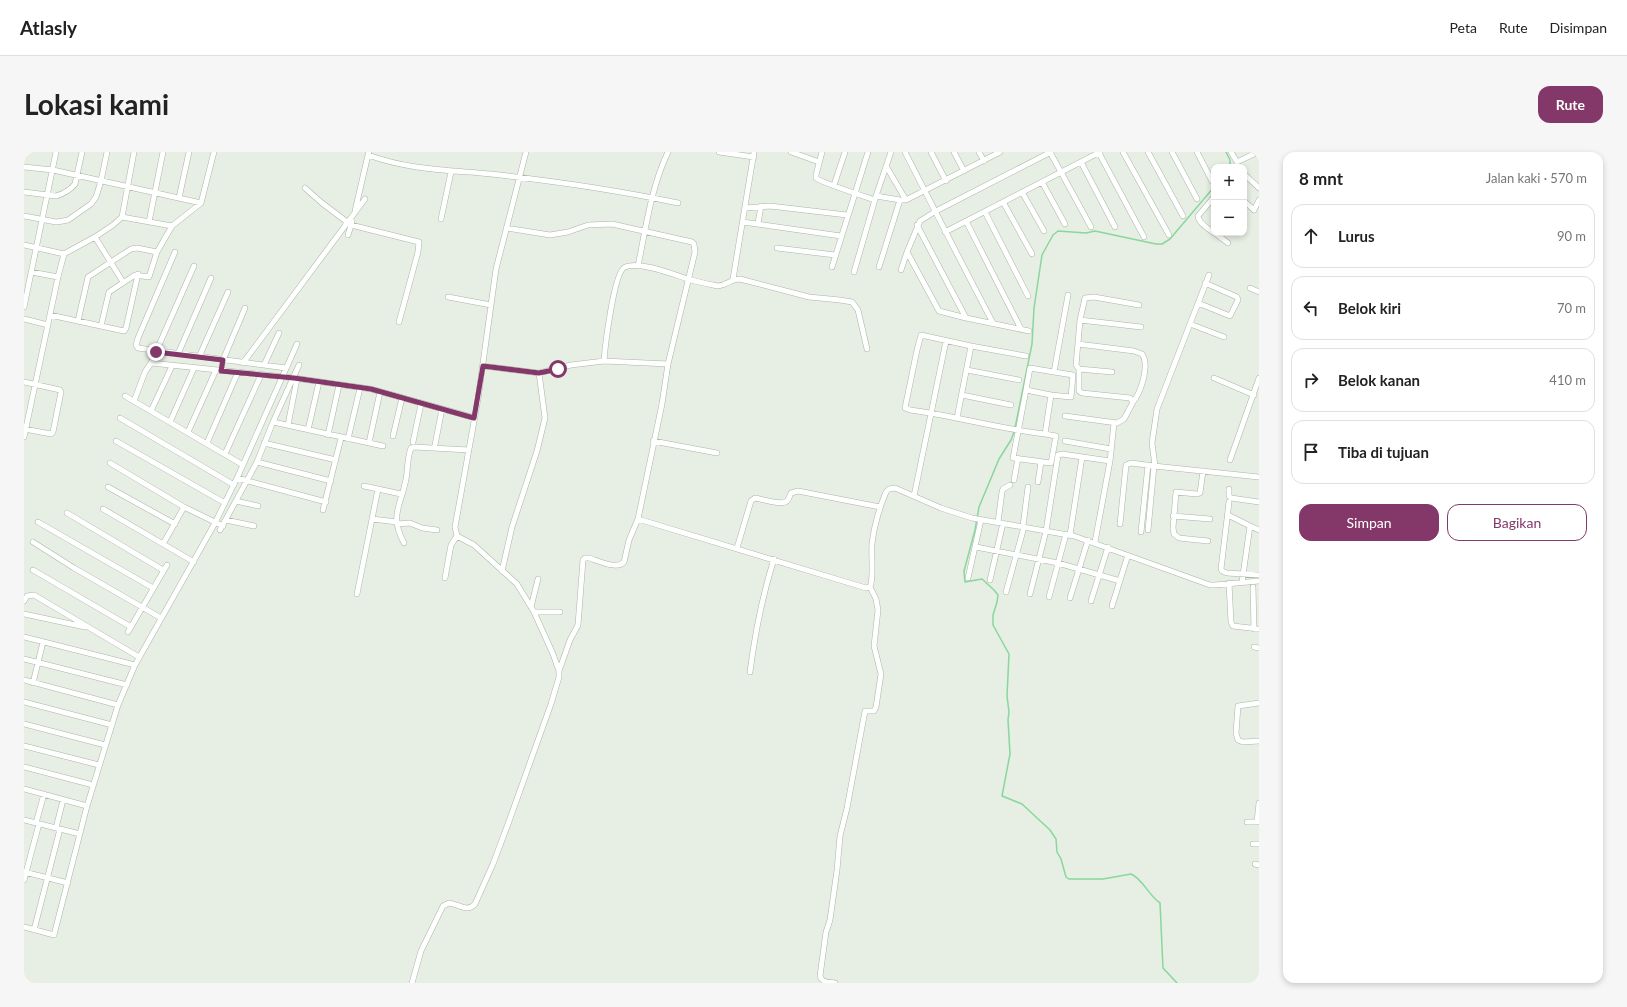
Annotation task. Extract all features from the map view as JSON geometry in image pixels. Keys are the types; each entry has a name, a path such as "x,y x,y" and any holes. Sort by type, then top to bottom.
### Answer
{"street":[{"path":"24,307 56,152"},
{"path":"24,192 60,195 72,187 75,184 82,152"},
{"path":"24,216 56,222 68,220 91,204 96,197 101,181 107,152"},
{"path":"24,245 64,254 114,225 122,217 134,152"},
{"path":"149,222 163,152"},
{"path":"179,198 189,152"},
{"path":"101,326 109,292 138,274 149,277 157,252 172,226 201,203 214,152"},
{"path":"446,578 451,545 457,536 455,527 456,517 483,366 496,270 526,152"},
{"path":"638,266 651,197 661,167 668,152"},
{"path":"604,361 608,321 621,270 624,267 638,266 718,286 726,285 733,279 754,155 720,152"},
{"path":"791,152 819,162"},
{"path":"822,152 816,178 819,181 855,193 876,198 900,200 906,200 925,192 1000,152"},
{"path":"834,185 845,152"},
{"path":"832,267 868,152"},
{"path":"854,272 891,152"},
{"path":"905,152 993,323"},
{"path":"931,152 946,180"},
{"path":"954,152 964,171"},
{"path":"979,152 984,161"},
{"path":"901,270 917,225 920,221 936,211 1051,152 1091,228"},
{"path":"945,232 1099,152 1144,237"},
{"path":"1123,152 1169,235"},
{"path":"1148,152 1183,216"},
{"path":"1172,152 1197,199"},
{"path":"1197,152 1211,179"},
{"path":"1231,152 1237,164"},
{"path":"1239,164 1258,152"},
{"path":"348,236 368,154 399,165 450,172 492,174 518,179 651,197 678,203"},
{"path":"1081,162 1115,227"},
{"path":"886,166 906,200"},
{"path":"24,167 53,170 201,203"},
{"path":"441,219 450,172"},
{"path":"1247,177 1259,188"},
{"path":"1042,182 1065,224"},
{"path":"305,188 351,225 419,242 418,252 399,322"},
{"path":"1022,192 1044,231"},
{"path":"243,363 366,199"},
{"path":"879,267 900,200"},
{"path":"1247,204 1254,210 1259,200"},
{"path":"1003,202 1032,254"},
{"path":"1211,203 1198,216 1200,222 1211,231"},
{"path":"758,223 761,206"},
{"path":"746,208 770,206 848,215"},
{"path":"985,212 1028,296"},
{"path":"122,217 172,226"},
{"path":"966,221 1021,329"},
{"path":"743,222 841,236"},
{"path":"412,983 421,951 443,906 449,903 467,909 475,904 493,864 550,704 568,645 578,625 583,560 585,558 589,558 617,565 624,562 629,540 638,519 662,404 668,364 695,252 694,244 692,242 612,224 588,225 568,232 550,235 506,228"},
{"path":"917,225 966,318"},
{"path":"1218,236 1228,243"},
{"path":"95,237 124,282"},
{"path":"78,321 88,277 111,261 134,248 157,252"},
{"path":"777,248 835,254"},
{"path":"175,252 136,345 138,348 156,352 286,368"},
{"path":"907,252 936,308 940,311 1029,331"},
{"path":"24,437 64,254"},
{"path":"134,401 145,372 151,363 194,266"},
{"path":"31,272 58,277"},
{"path":"50,315 122,332 125,330 138,274"},
{"path":"1148,530 1152,442 1157,409 1209,274"},
{"path":"178,354 211,278"},
{"path":"733,279 751,282 809,297 852,302 858,310 867,349"},
{"path":"1198,303 1230,316 1238,300 1237,297 1205,283"},
{"path":"1250,288 1259,292"},
{"path":"199,357 228,292"},
{"path":"1054,372 1068,295"},
{"path":"448,297 491,305"},
{"path":"1133,402 1130,398 1082,393 1079,391 1079,369 1076,362 1080,320 1085,298 1088,297 1139,305"},
{"path":"188,432 219,370 245,308"},
{"path":"24,319 48,325"},
{"path":"1080,320 1141,327"},
{"path":"1190,324 1224,337"},
{"path":"264,365 279,333"},
{"path":"1026,356 921,335 905,408 1016,431 1056,436 1051,463 1013,458 1016,431 1030,368 1074,375 1071,397 1026,390"},
{"path":"914,496 946,341"},
{"path":"24,928 54,935 93,785 118,705 139,657 194,562 234,485 297,344"},
{"path":"1065,416 1119,423 1122,421 1139,395 1144,375 1145,361 1142,354 1134,351 1078,344"},
{"path":"957,418 971,346"},
{"path":"483,366 539,373 604,361 668,364"},
{"path":"151,363 296,378 360,388 380,392 474,418"},
{"path":"288,425 299,365"},
{"path":"151,411 172,366"},
{"path":"170,422 194,368"},
{"path":"1079,369 1112,372"},
{"path":"967,370 1019,380"},
{"path":"207,443 238,372"},
{"path":"502,570 512,527 537,451 545,418 539,373"},
{"path":"225,454 261,375"},
{"path":"110,463 222,528 257,462 273,422 296,378"},
{"path":"1214,378 1254,395"},
{"path":"1230,460 1259,378"},
{"path":"24,382 60,390 61,392 53,432 49,435 25,429"},
{"path":"308,430 319,382"},
{"path":"328,435 340,385"},
{"path":"348,439 360,388"},
{"path":"369,443 380,392"},
{"path":"962,395 1011,405"},
{"path":"1045,434 1051,395"},
{"path":"125,396 243,465"},
{"path":"393,436 402,398"},
{"path":"413,442 422,404"},
{"path":"436,445 442,409"},
{"path":"120,418 234,485"},
{"path":"273,422 383,446"},
{"path":"1095,542 1110,461 1114,423"},
{"path":"323,510 341,438"},
{"path":"116,441 225,503"},
{"path":"654,441 717,453"},
{"path":"1065,441 1111,449"},
{"path":"264,443 336,460"},
{"path":"404,543 397,523 397,508 406,479 411,448 469,450"},
{"path":"1030,594 1037,559 1046,531 1057,456 1062,454 1110,461"},
{"path":"1049,597 1058,563 1068,535 1082,457"},
{"path":"1014,480 1018,458"},
{"path":"257,462 331,480"},
{"path":"1038,482 1040,462"},
{"path":"1120,524 1126,464 1131,463 1259,477"},
{"path":"1141,532 1152,466"},
{"path":"1203,471 1200,493 1176,492 1173,528 1176,536 1208,541"},
{"path":"237,478 247,482 326,502"},
{"path":"990,580 997,551 1001,523 1002,492 1003,489 1010,485"},
{"path":"364,486 401,494"},
{"path":"108,487 174,524"},
{"path":"835,983 824,982 821,980 820,976 826,932 830,920 840,836 847,808 865,711 874,711 876,707 881,674 874,646 878,610 876,599 870,587 872,580 873,539 880,507 888,488 894,488 941,508 978,520 1023,526 1095,542 1210,585 1259,581"},
{"path":"1006,592 1023,526 1028,488"},
{"path":"357,594 378,489"},
{"path":"1229,489 1229,496 1231,498 1259,502"},
{"path":"736,548 751,501 755,498 785,503 791,493 798,491 880,507"},
{"path":"236,501 258,506"},
{"path":"1229,502 1220,569 1222,571 1243,575 1259,575"},
{"path":"163,544 184,507"},
{"path":"103,509 194,562"},
{"path":"67,513 164,570"},
{"path":"1228,515 1259,530"},
{"path":"1173,516 1210,519"},
{"path":"372,519 397,523 410,523 422,528 436,530"},
{"path":"638,519 866,588 870,587"},
{"path":"226,520 254,526"},
{"path":"968,578 976,547 978,520"},
{"path":"38,522 153,588"},
{"path":"1242,582 1250,526"},
{"path":"457,536 474,545 517,584 533,610 559,671"},
{"path":"1070,598 1088,540"},
{"path":"33,542 74,568 162,618"},
{"path":"976,547 1058,563 1120,581"},
{"path":"1091,601 1108,547"},
{"path":"1112,606 1127,558"},
{"path":"750,672 756,628 765,586 774,559"},
{"path":"128,632 167,565"},
{"path":"33,570 131,627"},
{"path":"533,610 538,579"},
{"path":"1229,584 1231,622 1236,628 1256,629 1253,587"},
{"path":"24,601 27,596 34,595 139,657"},
{"path":"533,610 560,612"},
{"path":"24,614 64,624 88,627"},
{"path":"24,637 135,665"},
{"path":"33,683 43,642"},
{"path":"24,659 127,685"},
{"path":"24,680 118,705"},
{"path":"24,702 112,725"},
{"path":"1259,703 1238,706 1236,733 1240,742 1259,741"},
{"path":"24,724 106,745"},
{"path":"24,746 99,765"},
{"path":"24,767 93,785"},
{"path":"24,789 88,806"},
{"path":"24,880 44,794"},
{"path":"34,930 48,878 63,800"},
{"path":"1247,822 1258,823 1259,803"},
{"path":"24,820 80,834"},
{"path":"1253,844 1259,844"},
{"path":"25,872 68,883"}],"waterway":[{"path":"1226,152 1230,160 1230,164"},
{"path":"1015,428 1032,344 1034,308 1042,255 1053,235 1058,231 1086,233 1095,231 1162,244 1170,239 1211,191"},
{"path":"1014,432 1011,440 999,459 979,507 975,530 964,571 965,582 982,579 998,595 993,615 993,625 1009,654 1007,696 1010,754 1002,796 1022,804 1050,830 1056,839 1057,852 1061,859 1066,877 1069,879 1103,879 1131,874 1139,879 1152,896 1160,903 1163,968 1177,983"}],"route":[{"path":"156,352 223,360 221,371 294,378 371,389 474,418 483,366 539,373 558,369"}]}
